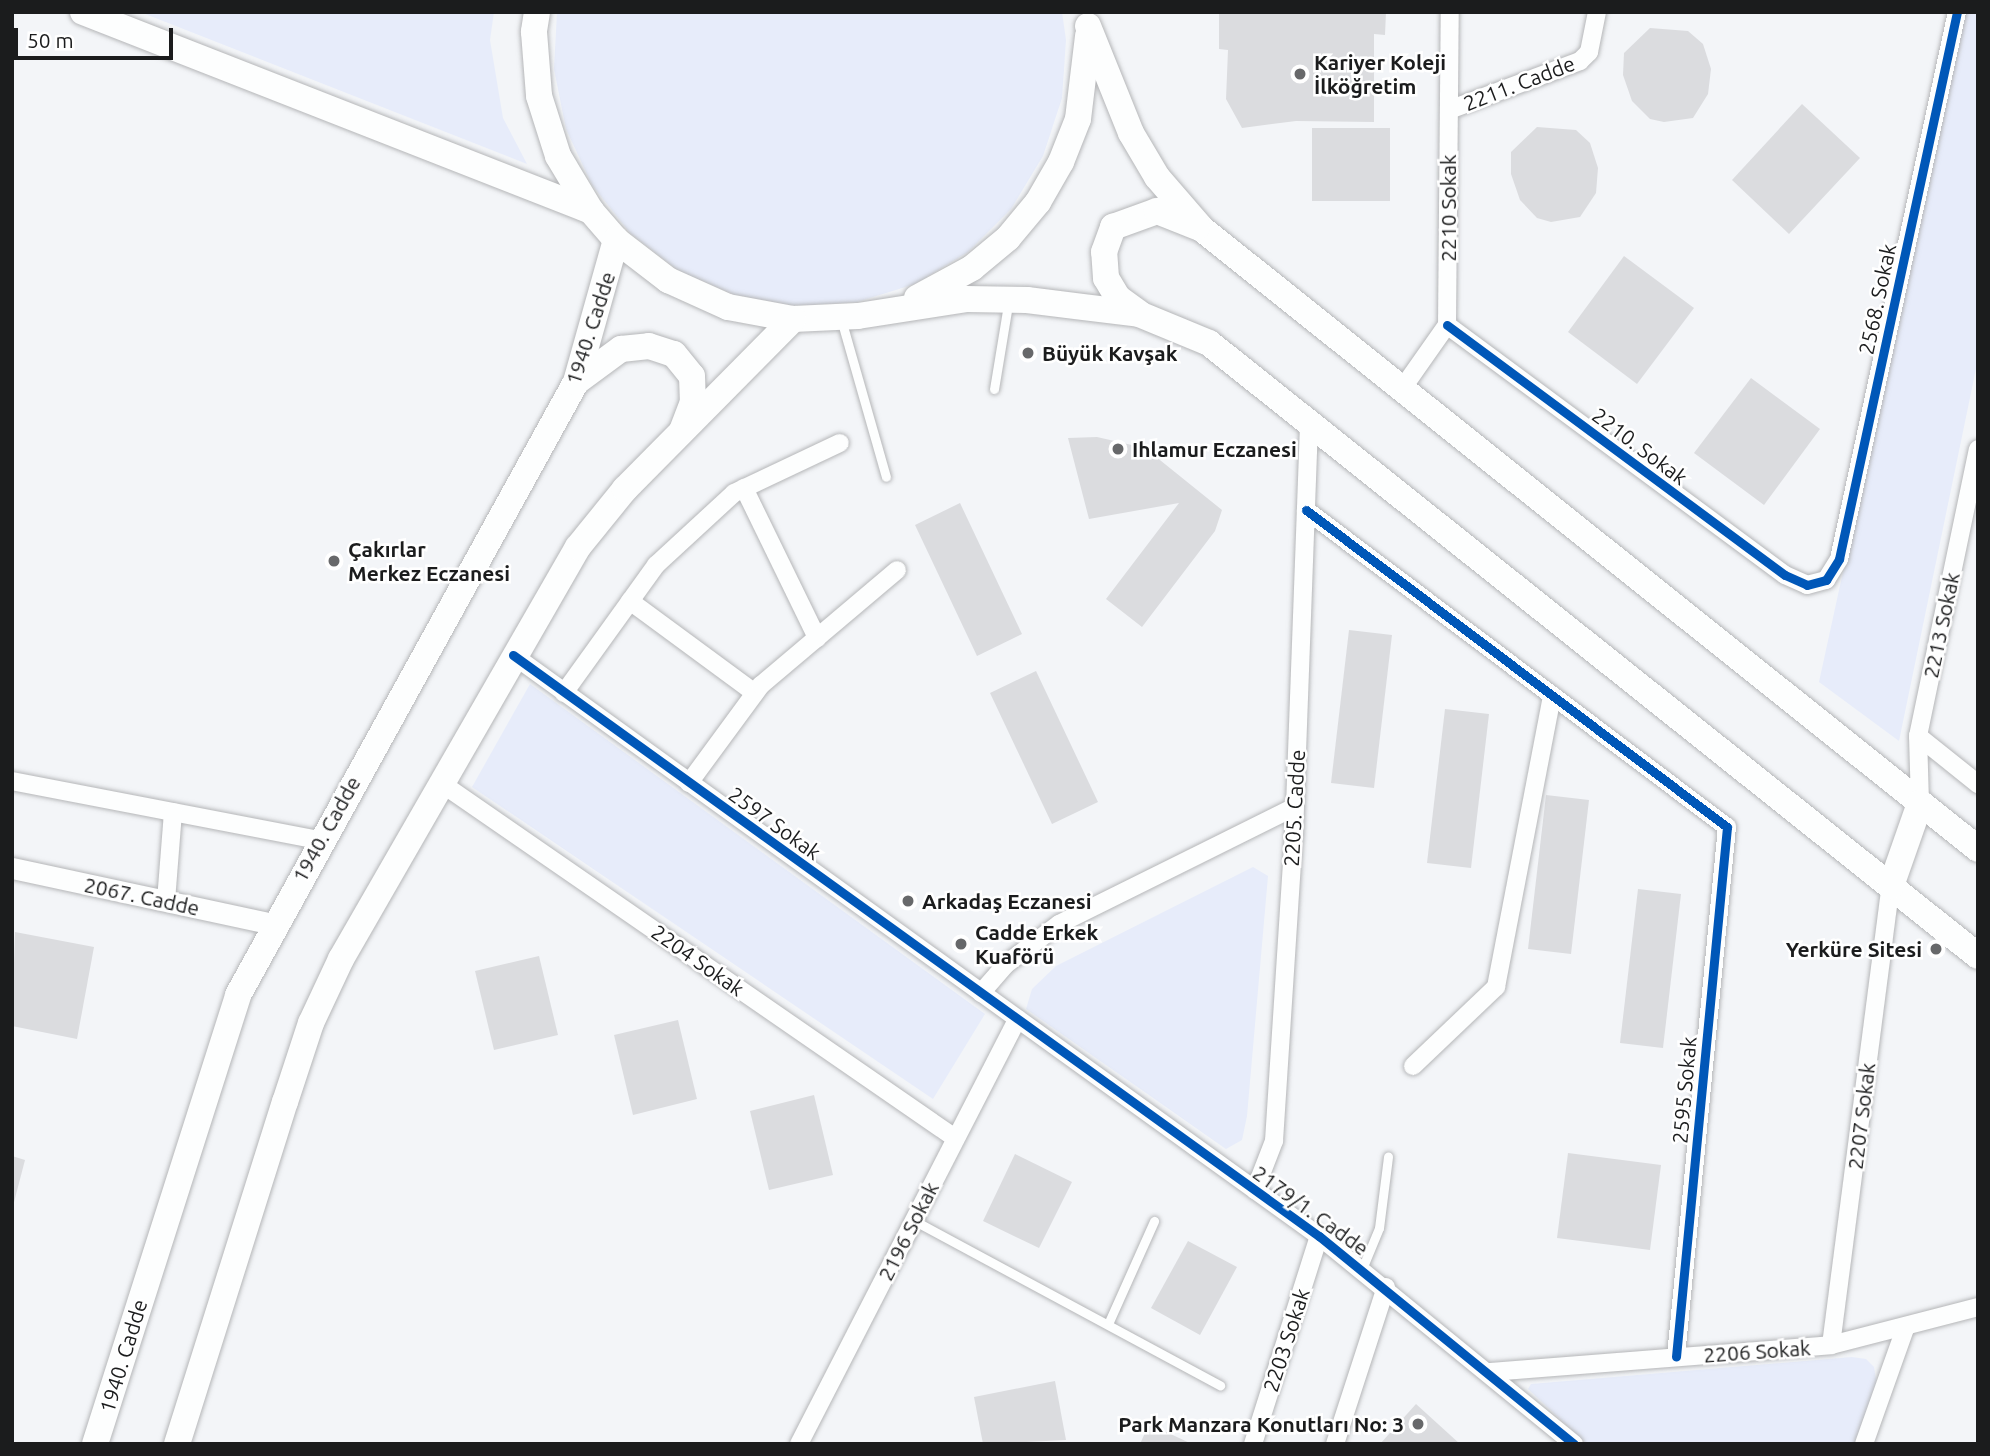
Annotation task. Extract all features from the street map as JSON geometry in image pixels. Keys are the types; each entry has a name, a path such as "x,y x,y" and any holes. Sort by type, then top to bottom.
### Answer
{"main road":[{"path":"83,12 591,211"},
{"path":"537,12 534,32 539,96 558,156 591,211 616,240 668,280 728,307 793,319 840,317 966,299 1008,300 1139,314"},
{"path":"1087,16 1131,133 1157,177 1202,229 1978,849"},
{"path":"889,309 932,292 972,268 1008,238 1038,202 1061,162 1078,119 1087,73 1087,16"},
{"path":"1202,229 1157,211 1114,227 1104,251 1106,278 1118,298 1139,314 1209,343 1978,956"},
{"name":"1940. Cadde","path":"95,1444 218,1045 273,924 576,382 616,240"},
{"path":"177,1444 312,1023 341,959 578,547 625,489 669,449 793,319"},
{"path":"576,382 621,349 649,346 674,354 692,376 694,402 669,449"},
{"path":"1891,886 1920,803"}],"street":[{"name":"2210 Sokak","path":"1447,325 1450,12"},
{"name":"2211. Cadde","path":"1449,110 1580,61 1589,52 1597,12"},
{"name":"2568. Sokak","path":"1817,584 1835,570 1839,559 1957,12"},
{"name":"2210. Sokak","path":"1447,325 1785,575 1817,584"},
{"path":"1402,389 1447,325"},
{"name":"2205. Cadde","path":"1255,1190 1274,1141 1294,807 1309,421"},
{"path":"564,693 656,565 744,488 840,443"},
{"name":"2213 Sokak","path":"1920,803 1918,736 1978,449"},
{"path":"744,488 817,638"},
{"path":"1306,510 1552,695 1496,987 1413,1066"},
{"path":"689,783 755,693 897,570"},
{"path":"630,601 755,693"},
{"name":"2597 Sokak","path":"513,656 1017,1019"},
{"name":"2595 Sokak","path":"1552,695 1727,827 1676,1357"},
{"path":"1918,736 1978,784"},
{"path":"12,782 319,840"},
{"name":"2204 Sokak","path":"441,783 956,1138"},
{"path":"981,993 1005,965 1059,924 1294,807"},
{"path":"166,901 173,812"},
{"name":"2067. Cadde","path":"12,868 273,924"},
{"name":"2207 Sokak","path":"1831,1346 1891,886"},
{"name":"2196 Sokak","path":"799,1444 1017,1019"},
{"name":"2179/1. Cadde","path":"1017,1019 1386,1287 1574,1444"},
{"name":"2203 Sokak","path":"1252,1444 1319,1236"},
{"path":"1335,1444 1386,1287"},
{"name":"2206 Sokak","path":"1490,1372 1831,1346 1905,1329 1978,1307"},
{"path":"1864,1444 1905,1329"}],"lane":[{"path":"994,388 1008,300"},
{"path":"840,317 886,477"},
{"path":"1362,1269 1379,1228 1388,1157"},
{"path":"913,1220 1220,1385"},
{"path":"1108,1324 1154,1221"}],"shaded area":[{"path":"140,12 494,12 490,40 503,118 527,164"},
{"path":"557,12 1062,12 1066,40 1062,98 1043,156 1011,209 968,252 915,284 857,302 795,306 735,295 679,271 630,233 592,185 566,129 554,69"},
{"path":"1965,12 1978,12 1978,359 1899,741 1819,682"},
{"path":"530,684 985,1014 933,1099 472,787"},
{"path":"1253,867 1268,876 1247,1116 1242,1140 1226,1149 1026,1009 1032,989 1056,966"},
{"path":"1852,1357 1866,1359 1874,1367 1877,1386 1856,1444 1587,1444 1528,1389 1531,1384"}],"building":[{"name":"Kariyer Koleji İlköğretim","path":"1219,12 1386,12 1385,35 1374,34 1374,122 1296,121 1242,128 1226,99 1228,50 1219,49"},
{"path":"1650,28 1688,31 1703,44 1711,69 1708,94 1693,118 1664,122 1650,119 1632,101 1623,75 1624,53"},
{"path":"1802,104 1860,158 1789,234 1732,180"},
{"path":"1537,127 1576,130 1590,143 1598,168 1596,193 1580,217 1551,222 1537,218 1520,200 1511,174 1511,152"},
{"path":"1312,128 1390,128 1390,201 1312,201"},
{"path":"1624,256 1694,308 1637,384 1568,332"},
{"path":"1751,378 1820,429 1764,505 1694,453"},
{"path":"1097,437 1145,448 1222,510 1215,531 1142,627 1106,599 1179,503 1089,519 1068,438"},
{"path":"960,503 1022,634 977,656 915,525"},
{"path":"1349,630 1392,635 1374,788 1331,783"},
{"path":"1036,671 1098,802 1052,824 990,693"},
{"path":"1445,709 1489,714 1471,868 1427,863"},
{"path":"1546,795 1589,800 1571,954 1528,949"},
{"path":"1638,889 1681,894 1663,1048 1620,1043"},
{"path":"15,932 94,947 77,1039 12,1026"},
{"path":"539,956 558,1035 494,1050 475,971"},
{"path":"678,1020 697,1099 633,1115 614,1035"},
{"path":"814,1095 833,1175 769,1190 750,1111"},
{"path":"1568,1153 1661,1165 1650,1250 1557,1238"},
{"path":"1015,1154 1072,1182 1039,1248 983,1221"},
{"path":"12,1156 25,1160 13,1206 12,1206"},
{"path":"1188,1241 1237,1267 1200,1335 1151,1308"},
{"path":"1055,1381 1066,1440 983,1444 974,1397"},
{"name":"Park Manzara Konutları No: 3","path":"1416,1404 1460,1444 1380,1444"},
{"path":"1149,1424 1192,1444 1140,1444"}],"cycle path":[{"path":"1447,325 1785,575 1807,585 1826,580 1839,559 1957,12"},
{"path":"1306,510 1727,827 1676,1357"},
{"path":"513,655 1319,1236 1574,1444"}],"place":[{"name":"Kariyer Koleji İlköğretim","path":"1300,74"},
{"name":"Büyük Kavşak","path":"1028,353"},
{"name":"Ihlamur Eczanesi","path":"1118,449"},
{"name":"Çakırlar Merkez Eczanesi","path":"334,561"},
{"name":"Arkadaş Eczanesi","path":"908,901"},
{"name":"Cadde Erkek Kuaförü","path":"961,944"},
{"name":"Yerküre Sitesi","path":"1936,949"},
{"name":"Park Manzara Konutları No: 3","path":"1418,1424"}]}
